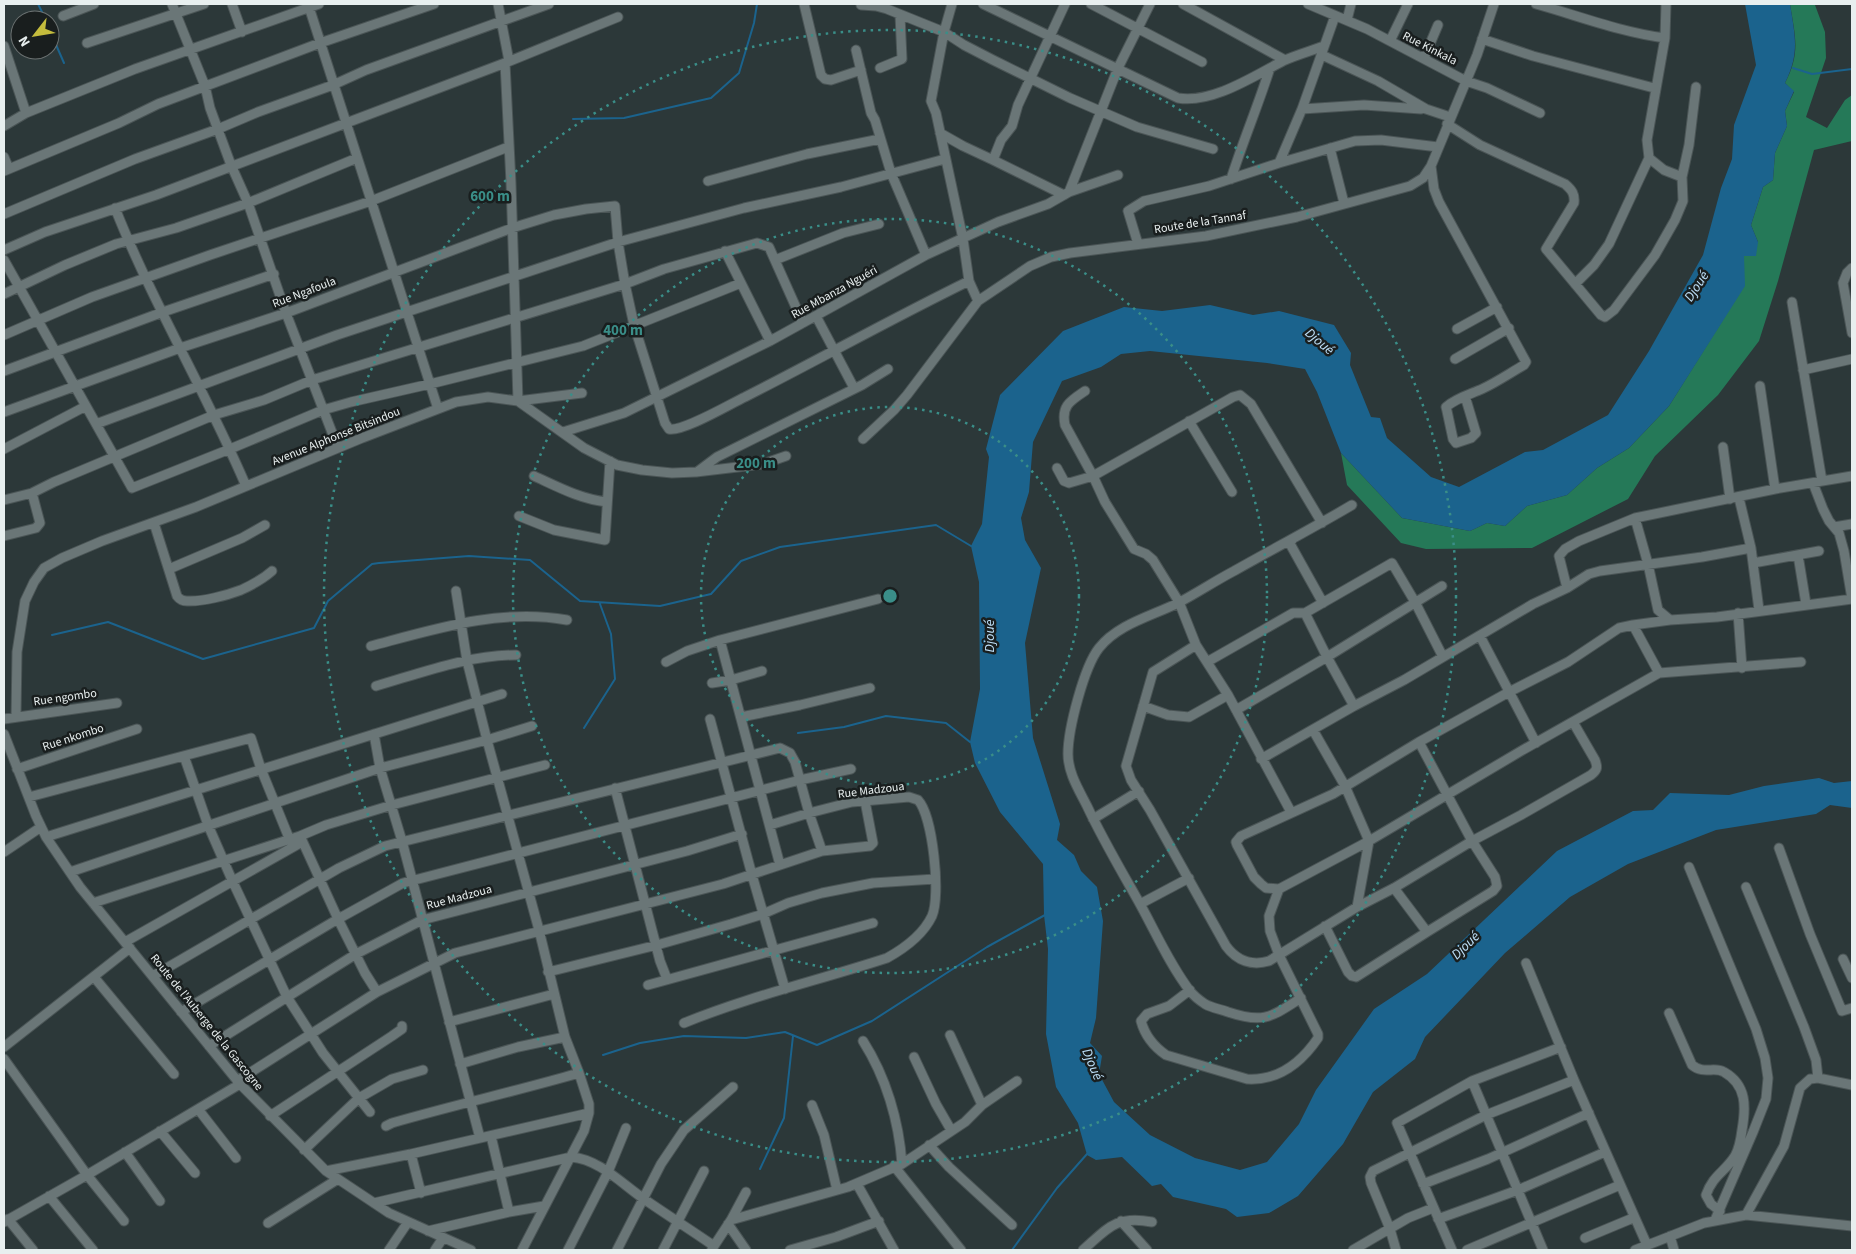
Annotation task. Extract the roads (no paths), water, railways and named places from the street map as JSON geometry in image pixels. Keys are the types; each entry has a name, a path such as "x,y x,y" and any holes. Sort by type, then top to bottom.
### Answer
{"street":[{"path":"63,16 94,4"},
{"path":"172,4 205,86 231,165 248,203 286,313 338,448"},
{"path":"87,43 204,4"},
{"path":"232,4 242,32"},
{"path":"4,156 6,170 119,123 158,104 320,43 434,4"},
{"path":"498,4 507,62 508,148 511,183 518,401 582,393"},
{"path":"4,214 127,162 333,85 366,70 549,4"},
{"path":"804,4 821,75 825,79 831,80 861,70"},
{"path":"952,4 944,32 931,100 940,133 969,281 978,301"},
{"path":"983,4 1178,98 1189,100 1217,93 1285,60 1323,50 1426,109 1449,120 1480,144 1565,184 1572,190 1574,203 1546,249 1601,315 1606,317 1610,315 1655,255 1676,220 1683,201 1682,178 1689,145 1696,87"},
{"path":"993,160 1001,140 1012,126 1018,105 1065,4"},
{"path":"1091,4 1202,62"},
{"path":"940,133 962,146 1066,194 1118,68 1150,4"},
{"path":"1183,4 1285,60"},
{"name":"Rue Kinkala","path":"1308,4 1347,20 1466,81 1487,88 1540,113"},
{"path":"1347,20 1351,4"},
{"path":"1390,41 1408,4"},
{"name":"Route de la Tannaf","path":"863,439 907,395 978,301 1030,266 1052,257 1206,236 1297,217 1410,186 1423,178 1431,166 1466,81 1494,4"},
{"path":"1536,4 1607,26 1665,38"},
{"path":"1575,284 1594,264 1609,244 1649,158 1646,140 1654,88 1665,38 1666,4"},
{"path":"4,126 26,113 135,69 314,5 320,43 438,409"},
{"path":"861,5 876,6 944,32 964,45 1031,78 1137,127 1213,150"},
{"path":"880,68 902,59 900,15"},
{"path":"1279,163 1302,109 1335,16"},
{"path":"4,250 45,232 156,195 507,62 618,17"},
{"path":"1424,58 1438,25"},
{"path":"1482,39 1533,56 1654,88"},
{"path":"4,46 26,113"},
{"path":"856,50 871,113 891,174 926,255"},
{"path":"1231,179 1270,68"},
{"path":"1302,109 1364,105 1426,109"},
{"path":"708,181 808,154 880,139"},
{"path":"1138,244 1128,211 1144,201 1209,186 1355,141 1381,140 1438,147"},
{"path":"4,335 92,297 371,201 508,148"},
{"path":"1330,148 1344,204"},
{"path":"4,294 65,265 128,240 176,228 248,203 357,158"},
{"path":"96,424 198,385 407,311 618,242 744,208 841,187 945,158"},
{"path":"1649,158 1664,170 1682,178"},
{"path":"1431,166 1434,190 1439,202 1526,362 1484,388 1465,396 1446,407 1453,439 1456,442 1471,438 1476,434 1465,396"},
{"name":"Rue Mbanza Nguéri","path":"563,432 624,413 770,341 926,255 1005,219 1048,204 1066,194 1118,175"},
{"name":"Rue Ngafoula","path":"4,412 180,348 286,313 512,228 554,215 615,206 618,242"},
{"path":"115,208 128,240 214,415 246,486"},
{"path":"775,260 843,233 880,224"},
{"path":"618,242 634,325 665,423 669,429 674,430 696,421 834,352 969,281"},
{"path":"4,500 32,493 214,415 264,400 312,380 625,284 664,269 725,251 757,244 764,244 770,247 803,323"},
{"path":"725,251 770,341"},
{"path":"4,260 132,488 323,410 583,346 741,282"},
{"path":"1852,268 1843,283 1852,333"},
{"path":"4,371 162,312 274,274"},
{"path":"1792,302 1823,509 1839,533 1849,573 1852,599 1717,617 1632,624 1619,628 1568,662 1508,692 1319,801 1240,836 1236,842 1254,877 1266,888 1279,889 1369,841 1446,794 1659,674 1801,662"},
{"path":"1457,329 1497,306"},
{"path":"816,316 854,388"},
{"path":"1455,359 1509,328"},
{"path":"1803,370 1852,359"},
{"path":"696,472 717,457 888,369"},
{"path":"1760,386 1775,489"},
{"path":"1085,391 1065,407 1063,415 1065,424 1105,502 1134,549 1146,554 1153,560 1180,602 1196,645 1228,695 1291,812"},
{"path":"1057,468 1064,481 1069,483 1093,476 1188,421 1240,395 1251,404 1322,523"},
{"name":"Avenue Alphonse Bitsindou","path":"16,717 16,652 25,602 34,582 44,568 102,541 154,523 438,409 475,398 518,401 584,448 610,461 642,470 672,473 696,472 763,464 786,456"},
{"path":"4,449 86,406"},
{"path":"1188,421 1232,492"},
{"path":"1723,447 1735,498 1750,548 1760,610"},
{"path":"519,516 554,530 605,540 610,461"},
{"path":"534,476 572,494 590,500 606,502"},
{"path":"1567,588 1559,556 1565,549 1579,541 1635,518 1775,489 1852,476"},
{"path":"4,536 36,528 40,523 32,493"},
{"path":"1301,998 1267,1018 1256,1019 1242,1017 1207,1005 1190,990 1170,958 1094,820 1076,785 1070,768 1068,754 1078,699 1091,660 1099,647 1109,638 1124,628 1180,602 1352,505"},
{"path":"1635,518 1658,610 1670,620"},
{"path":"154,523 177,596 180,600 186,601 240,590 256,583 272,571"},
{"path":"1834,527 1852,524"},
{"path":"169,569 242,538 265,525"},
{"path":"1292,540 1289,542 1323,603"},
{"path":"1261,759 1404,680 1533,604 1567,588 1590,574 1750,548"},
{"path":"1753,563 1819,551"},
{"path":"1798,555 1806,604"},
{"path":"1207,662 1293,613 1305,613 1392,563 1443,656"},
{"path":"1236,710 1327,657 1442,586"},
{"path":"456,591 467,661 487,740 539,930 565,1036 589,1104 589,1114 584,1131 522,1250"},
{"path":"666,662 687,651 720,640 878,599"},
{"path":"1651,622 1658,610"},
{"path":"1305,613 1354,706"},
{"path":"1738,613 1742,668"},
{"path":"371,646 461,622 519,616 546,616 567,620"},
{"path":"1632,624 1659,674"},
{"path":"1480,636 1536,743"},
{"path":"720,640 780,865"},
{"path":"1196,645 1153,672 1126,766 1130,780 1139,791 1226,946 1235,957 1249,963 1269,961 1357,907 1394,888 1472,841 1592,775 1597,767 1595,760 1573,722"},
{"path":"376,686 467,661 500,655 516,655"},
{"path":"712,683 731,680 762,670"},
{"path":"741,717 870,688"},
{"path":"46,837 502,694"},
{"path":"1143,706 1168,715 1190,717 1228,695"},
{"name":"Rue ngombo","path":"4,719 117,702"},
{"path":"710,719 785,989"},
{"path":"70,872 380,768 487,740 532,726"},
{"name":"Rue nkombo","path":"18,769 137,729"},
{"path":"1313,730 1345,786 1369,841 1357,907"},
{"name":"Route de l'Auberge de la Gascogne","path":"4,734 46,837 93,903 238,1082 326,1171 374,1203 408,1222 471,1250"},
{"path":"374,734 380,768 402,841 480,1138"},
{"path":"29,797 252,738 261,769 289,838"},
{"path":"1325,926 1348,972 1356,977 1497,886 1495,877 1472,841 1419,742"},
{"path":"153,976 339,868 385,846 780,748 787,750 795,762 822,851"},
{"path":"184,756 208,825 287,997 311,1035 370,1112"},
{"path":"4,1047 94,977 127,945 326,825 392,805 545,765"},
{"path":"181,1012 338,919 396,886 412,880 760,790 851,769"},
{"path":"615,788 634,864 667,979"},
{"path":"1094,820 1139,791"},
{"name":"Rue Madzoua","path":"770,826 809,813 852,802 909,797 918,800 924,810 933,849 936,879"},
{"path":"33,1250 6,1220 87,1175 198,1109 377,992 455,953 752,875 822,851 872,846 865,802"},
{"path":"4,852 41,827"},
{"name":"Rue Madzoua","path":"209,1046 356,954 422,920 742,834"},
{"path":"93,903 289,838 301,839"},
{"path":"301,839 338,919 377,992"},
{"path":"1779,848 1810,934 1842,1011 1852,1008"},
{"path":"1689,867 1756,1029 1765,1058 1768,1078 1766,1099 1715,1220"},
{"path":"1140,904 1189,878"},
{"path":"548,972 657,945 763,914 788,903 822,893 873,883 936,879 935,906 932,916 920,933 901,950 887,958 723,1007 684,1023"},
{"path":"1746,887 1801,1019 1816,1060 1818,1078"},
{"path":"1394,888 1427,932"},
{"path":"1190,990 1169,1006 1147,1014 1141,1021 1144,1032 1155,1047 1166,1055 1247,1079 1259,1080 1270,1078 1304,1058 1318,1038 1317,1028 1279,955 1268,924 1279,889"},
{"path":"648,985 873,923"},
{"path":"1842,959 1852,978"},
{"path":"1526,963 1574,1080 1646,1245"},
{"path":"94,977 174,1074"},
{"path":"449,1022 554,994"},
{"path":"1669,1013 1692,1065 1698,1070 1722,1071 1738,1084 1745,1100 1742,1135 1736,1154 1729,1165 1710,1184 1706,1196 1711,1204 1720,1211"},
{"path":"270,1116 392,1036 402,1029 402,1026"},
{"path":"950,1035 982,1105"},
{"path":"460,1064 565,1036"},
{"path":"862,1041 876,1063 884,1081 901,1144 898,1165 961,1250"},
{"path":"1452,1250 1397,1123 1472,1081 1560,1047"},
{"path":"914,1056 936,1104 951,1130"},
{"path":"4,1059 87,1175 124,1221"},
{"path":"304,1150 359,1098 392,1079 423,1070"},
{"path":"386,1126 392,1122 579,1073"},
{"path":"1746,1215 1784,1146 1800,1088 1806,1081 1818,1078 1852,1085"},
{"path":"1396,1250 1390,1229 1373,1190 1370,1177 1373,1171 1486,1115 1574,1080"},
{"path":"730,1222 857,1184 898,1165 965,1122 982,1105 1017,1081"},
{"path":"1472,1081 1543,1250"},
{"path":"616,1250 661,1164 684,1130 733,1087"},
{"path":"812,1106 824,1135 837,1190"},
{"path":"198,1109 236,1158"},
{"path":"326,1171 412,1154 589,1114"},
{"path":"1423,1184 1501,1153 1589,1114"},
{"path":"568,1250 608,1172 626,1128"},
{"path":"160,1131 195,1173"},
{"path":"491,1136 509,1212"},
{"path":"929,1145 949,1167 1012,1225"},
{"path":"125,1152 160,1201"},
{"path":"1438,1219 1518,1190 1605,1152"},
{"path":"412,1154 421,1193"},
{"path":"374,1203 572,1157 581,1158 608,1172 713,1248 746,1192"},
{"path":"663,1250 704,1171"},
{"path":"268,1223 338,1179"},
{"path":"857,1184 894,1250"},
{"path":"1467,1250 1620,1185"},
{"path":"49,1196 92,1250"},
{"path":"428,1231 509,1212 544,1206"},
{"path":"1353,1250 1408,1218 1433,1208"},
{"path":"1635,1250 1704,1223 1746,1215 1852,1226"},
{"path":"1585,1238 1634,1218"},
{"path":"1083,1250 1108,1229 1121,1221 1137,1219 1152,1222"},
{"path":"790,1250 836,1237 878,1221"},
{"path":"1121,1221 1147,1250"},
{"path":"389,1250 408,1222"},
{"path":"730,1222 746,1250"},
{"path":"1670,1236 1674,1250"},
{"path":"435,1250 443,1238"}],"water":[{"name":"Djoué","path":"1745,4 1790,4 1795,44 1793,62 1785,83 1794,91 1785,111 1787,126 1775,153 1773,180 1763,187 1751,225 1758,242 1756,256 1744,256 1745,286 1669,406 1629,448 1597,468 1567,495 1527,506 1505,526 1487,523 1470,531 1402,518 1341,453 1317,392 1305,369 1267,363 1150,351 1121,354 1101,367 1062,381 1033,442 1029,492 1021,518 1025,540 1041,568 1025,643 1033,738 1060,824 1057,840 1074,855 1081,871 1097,887 1103,921 1096,1018 1090,1043 1102,1056 1099,1074 1114,1102 1150,1135 1195,1158 1240,1170 1267,1162 1299,1124 1316,1090 1374,1009 1427,974 1557,851 1633,811 1653,810 1670,793 1729,795 1764,786 1819,778 1834,783 1852,781 1852,808 1830,805 1816,814 1716,830 1628,864 1570,897 1505,953 1425,1037 1415,1059 1373,1092 1343,1144 1298,1196 1269,1213 1237,1217 1226,1209 1173,1197 1161,1184 1152,1186 1122,1157 1096,1160 1087,1155 1078,1123 1056,1087 1046,1034 1048,949 1044,915 1043,864 1000,812 975,763 970,742 980,689 979,582 971,546 982,524 989,457 986,449 1000,395 1063,331 1124,307 1162,311 1210,305 1253,315 1279,311 1334,325 1351,353 1350,365 1371,417 1380,418 1387,438 1431,477 1459,487 1525,452 1543,450 1608,415 1649,351 1703,255 1721,188 1732,159 1734,125 1756,65"}],"waterway":[{"path":"38,4 41,10"},
{"path":"573,119 624,118 711,98 739,73 754,23 757,4"},
{"path":"60,54 64,63"},
{"path":"1793,68 1812,74 1852,69"},
{"path":"52,635 108,622 203,659 314,628 328,601 372,564 379,563 469,556 530,560 580,601 660,606 711,594 741,561 780,547 936,525 971,546"},
{"path":"584,728 615,679 611,634 600,604"},
{"path":"798,733 844,727 886,716 946,723 970,742"},
{"path":"603,1055 640,1043 684,1036 746,1038 785,1032 817,1045 872,1021 987,947 1045,915"},
{"path":"760,1169 784,1118 793,1036"},
{"path":"1012,1250 1057,1188 1087,1154"}]}
